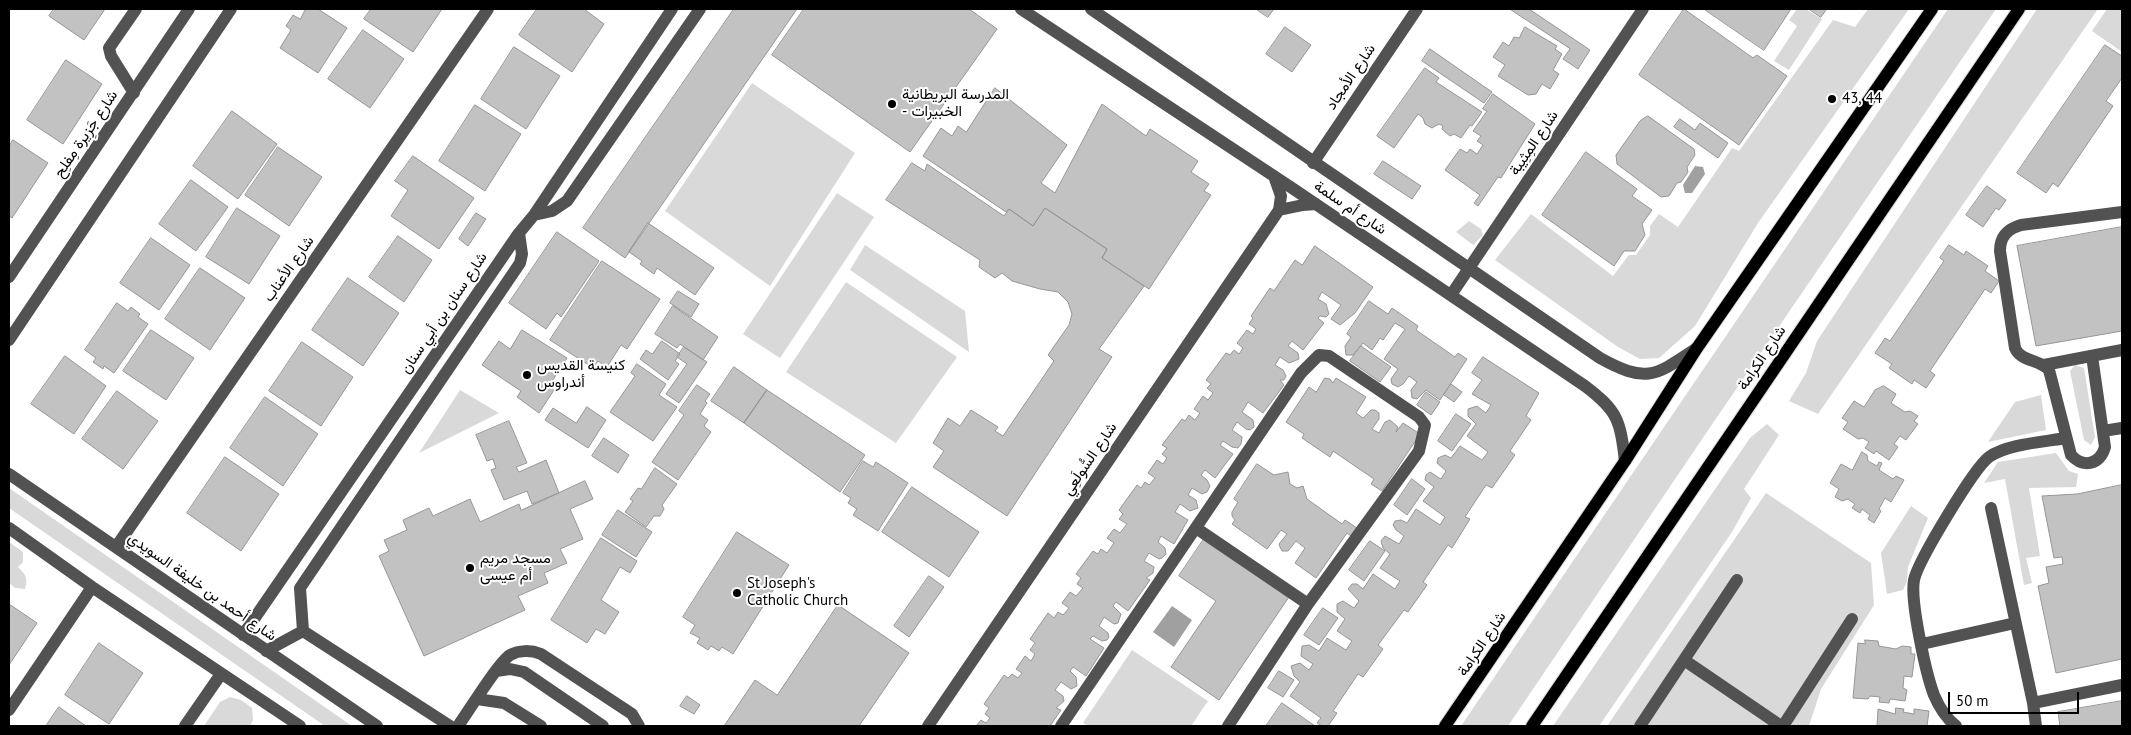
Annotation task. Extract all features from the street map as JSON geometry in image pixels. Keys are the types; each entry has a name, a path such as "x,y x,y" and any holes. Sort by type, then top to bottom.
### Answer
{"main road":[{"name":"شارع الكرامة","path":"1446,726 1626,461 1697,348 1932,9"},
{"name":"شارع الكرامة","path":"1532,726 2020,9"}],"street":[{"path":"134,93 111,56 109,48 136,9"},
{"name":"شارع جَزِيرة مِفلِح","path":"9,277 190,9"},
{"path":"9,340 231,9"},
{"name":"شارع الأعناب","path":"116,547 488,9"},
{"name":"شارع سنان بن أبي سنان","path":"243,635 519,234 534,215 672,9"},
{"path":"534,215 552,210 567,202 700,9"},
{"name":"شارع أم سلمة","path":"1021,9 1316,204 1600,398 1613,411 1622,434 1626,461"},
{"name":"شارع أم سلمة","path":"1090,9 1600,358 1620,369 1641,375 1664,370 1697,348"},
{"name":"شارع الأمجاد","path":"1313,163 1417,9"},
{"name":"شارع المِثِيبة","path":"1451,295 1644,9"},
{"path":"1274,176 1281,196 1279,210 1316,204"},
{"name":"شارع السُّولَعِي","path":"928,726 1279,210"},
{"path":"2122,212 2021,226 2008,231 2003,237 2000,251 2015,348 2021,356 2044,365 2122,350"},
{"path":"303,631 300,588 520,263 522,254 519,234"},
{"path":"1061,726 1302,373 1319,355 1329,356 1419,417 1425,425 1419,451 1308,604 1233,724"},
{"path":"2044,365 2052,376 2071,455 2076,461 2092,464 2103,454 2105,447 2092,356"},
{"path":"2103,431 2122,428"},
{"path":"1956,726 1946,716 1934,695 1914,602 1916,573 1924,555 1982,464 1998,452 2066,438"},
{"name":"شارع أحمد بن خليفة السويدي","path":"9,474 377,726"},
{"path":"1991,508 2033,703 2036,726"},
{"path":"9,528 92,587 300,726"},
{"path":"1196,528 1308,604"},
{"path":"282,579 300,588"},
{"path":"1640,726 1737,580"},
{"path":"9,710 92,587"},
{"path":"1684,660 1782,726 1852,619"},
{"path":"1922,644 2015,622"},
{"path":"266,651 303,631"},
{"path":"303,631 450,726"},
{"path":"458,726 496,671 509,656 521,651 535,651 632,714 640,726"},
{"path":"496,671 510,669 524,672 602,726"},
{"path":"185,726 221,674"},
{"path":"2033,703 2122,685"},
{"path":"477,699 504,703 541,726"}],"shaded area":[{"path":"1797,9 1806,9 1822,19 1789,70 1774,61 1797,26 1789,20"},
{"path":"1868,9 1909,9 1758,223 1695,326 1659,358 1640,359 1618,347 1495,260 1531,214 1613,276 1629,255 1636,255 1650,235 1650,226 1659,214 1678,227 1732,148 1739,151 1833,20 1855,27"},
{"path":"1948,9 1996,9 1508,726 1461,726"},
{"path":"2037,9 2098,9 1818,414 1789,401 1806,373 1817,341"},
{"path":"2107,9 2122,9 2122,52 2092,31"},
{"path":"752,83 855,153 770,286 665,211"},
{"path":"1695,166 1703,167 1705,174 1692,193 1685,193 1683,185"},
{"path":"837,193 874,217 780,358 743,334"},
{"path":"1469,221 1481,229 1483,235 1473,245 1456,232"},
{"path":"865,245 965,311 969,352 850,270"},
{"path":"846,282 957,357 896,443 786,372"},
{"path":"2075,365 2084,368 2095,437 2091,445 2084,440 2070,371"},
{"path":"460,390 499,413 419,453"},
{"path":"2041,395 2046,430 1988,442 2015,402"},
{"path":"1767,424 1779,435 1744,489 1751,498 1732,532 1599,726 1553,726 1750,438"},
{"path":"2056,453 2069,471 2078,474 2076,487 2029,488 2040,556 2026,558 2032,583 2024,585 2005,479 1984,483 1998,462"},
{"path":"9,488 352,726 325,726 9,508"},
{"path":"1766,493 1871,563 1874,605 1821,689 1809,726 1607,726"},
{"path":"1911,506 1928,518 1908,567 1907,581 1903,590 1887,594 1881,553"},
{"path":"9,542 23,552 23,562 18,567 26,577 25,589 15,588 9,583"},
{"path":"1172,606 1192,620 1174,647 1153,632"},
{"path":"1132,650 1208,701 1191,726 1088,726 1083,723"},
{"path":"230,697 241,700 252,708 253,720 250,726 204,726 220,702"}],"building":[{"path":"54,9 105,9 84,40 49,16"},
{"path":"306,9 318,9 347,28 318,73 280,48 291,30 286,26 293,15 300,19"},
{"path":"371,9 442,9 413,52 364,19"},
{"path":"537,9 584,9 604,24 572,72 519,35"},
{"path":"734,9 797,9 625,258 583,228"},
{"name":"المدرسة البريطانية - الخبيرات","path":"804,9 969,9 997,29 910,152 772,55"},
{"path":"1256,9 1274,9 1268,17"},
{"path":"1510,9 1529,9 1590,50 1578,69 1563,59 1570,49"},
{"path":"1684,9 1753,58 1757,55 1787,76 1739,145 1639,75"},
{"path":"1704,9 1791,9 1764,50"},
{"path":"1809,9 1825,9 1826,10 1821,17"},
{"path":"1285,27 1311,45 1292,72 1266,54"},
{"path":"1525,27 1557,46 1555,49 1562,54 1553,70 1559,74 1550,89 1542,84 1536,94 1528,95 1498,76 1505,65 1493,57 1503,42 1509,46 1514,37 1519,38"},
{"path":"363,30 404,59 370,108 328,79"},
{"path":"2105,45 2122,56 2122,78 2106,101 2113,106 2058,187 2053,183 2046,193 2017,173"},
{"path":"514,47 560,76 526,129 481,99"},
{"path":"1430,49 1492,92 1484,103 1422,61"},
{"path":"66,60 102,84 63,144 27,120"},
{"path":"1425,68 1439,78 1436,82 1482,112 1461,138 1454,134 1450,136 1442,129 1443,126 1439,124 1432,128 1425,124 1423,118 1418,114 1394,148 1377,136"},
{"path":"995,88 1067,145 1041,183 1055,193 1102,104 1146,136 1150,129 1198,161 1191,172 1209,184 1204,191 1211,195 1149,289 1102,258 1107,249 1045,208 1033,226 1009,209 1006,212 923,156 941,128 952,136 958,126 966,132"},
{"path":"1493,94 1535,124 1501,178 1498,177 1478,206 1474,203 1480,195 1445,170 1460,149 1467,153 1470,149 1477,154 1483,145 1477,141 1481,136 1473,131 1487,111 1483,109"},
{"path":"475,105 521,134 485,191 439,161"},
{"path":"232,111 277,144 238,199 193,166"},
{"path":"1648,116 1694,149 1695,155 1687,167 1688,172 1681,182 1677,183 1669,196 1661,197 1617,164 1616,155 1640,121"},
{"path":"1680,119 1695,130 1700,123 1728,143 1718,158 1674,127"},
{"path":"13,140 48,163 12,218 9,216 9,147"},
{"path":"278,147 322,177 289,226 245,195"},
{"path":"1586,152 1637,189 1632,196 1652,210 1642,224 1645,235 1635,251 1624,251 1614,266 1542,215"},
{"path":"413,156 474,198 439,249 391,216 408,190 395,181"},
{"path":"1383,161 1421,186 1412,199 1374,174"},
{"path":"912,163 925,171 927,164 1004,216 1009,209 1033,226 1045,208 1107,249 1102,258 1144,286 1099,349 1112,357 1007,516 933,467 944,451 933,443 948,418 960,426 971,410 998,427 995,431 1003,436 1054,361 1048,355 1069,325 1072,314 1068,302 1058,292 1012,281 1002,273 995,278 979,267 980,260 886,200"},
{"path":"191,180 228,207 196,251 159,224"},
{"path":"1987,186 2006,200 1999,210 1996,208 1983,227 1966,215"},
{"path":"237,208 280,236 249,284 206,257"},
{"path":"476,213 486,219 468,246 459,239"},
{"path":"648,223 714,268 695,295 657,268 654,274 640,264 642,261 629,252"},
{"path":"2122,227 2122,331 2036,346 2017,246"},
{"path":"557,232 599,261 561,317 557,313 546,329 509,303"},
{"path":"398,236 432,260 404,302 369,277"},
{"path":"151,238 190,265 159,310 120,283"},
{"path":"1949,245 1964,255 1966,251 1988,266 1985,271 1999,281 1991,293 1985,289 1930,371 1935,375 1926,388 1914,380 1912,384 1889,368 1892,364 1875,353 1885,338 1890,341 1944,261 1940,258"},
{"path":"1315,246 1373,287 1355,313 1340,325 1331,319 1341,305 1322,292 1318,299 1326,304 1329,314 1326,317 1320,316 1318,318 1324,323 1303,350 1292,341 1288,346 1298,353 1299,359 1289,363 1280,357 1275,365 1283,370 1286,376 1284,380 1280,380 1284,385 1263,413 1248,402 1242,412 1253,420 1254,427 1250,430 1246,429 1237,422 1232,430 1242,437 1241,444 1238,448 1232,447 1223,441 1220,445 1233,454 1215,478 1205,470 1201,475 1210,486 1207,492 1202,494 1192,488 1188,495 1196,500 1198,508 1190,511 1180,504 1175,512 1188,520 1174,544 1161,536 1158,542 1165,548 1166,554 1159,559 1149,553 1144,561 1154,567 1153,573 1146,578 1150,580 1128,611 1116,602 1113,606 1121,614 1118,623 1114,624 1104,617 1099,626 1108,633 1109,637 1107,640 1102,641 1093,636 1090,639 1104,648 1086,676 1073,667 1070,671 1076,677 1077,686 1071,689 1061,682 1055,690 1063,696 1064,701 1056,708 1061,710 1050,726 976,726 981,720 986,723 990,718 985,714 989,708 984,704 1004,675 1008,678 1012,674 1018,678 1022,673 1016,669 1025,656 1031,661 1035,654 1030,650 1035,643 1030,639 1048,613 1054,618 1058,612 1063,615 1069,608 1062,603 1070,592 1076,596 1083,588 1077,584 1081,578 1076,574 1093,551 1098,554 1101,549 1107,553 1114,543 1107,538 1114,529 1120,533 1127,524 1119,519 1123,514 1119,510 1137,485 1141,488 1145,482 1149,485 1155,478 1148,473 1157,460 1163,464 1167,458 1162,454 1167,448 1162,445 1182,419 1185,421 1189,415 1195,420 1200,413 1194,409 1203,396 1208,400 1213,393 1207,388 1211,384 1206,380 1226,353 1230,355 1234,350 1239,354 1243,348 1237,343 1247,330 1253,334 1256,329 1249,324 1253,318 1251,316 1270,288 1274,291 1295,260 1302,265"},
{"path":"602,261 660,299 627,349 621,345 607,367 598,361 593,368 550,340"},
{"path":"200,268 245,298 210,350 165,319"},
{"path":"348,278 399,313 363,366 312,330"},
{"path":"678,291 699,304 691,317 670,303"},
{"path":"1369,301 1388,314 1392,308 1418,326 1416,330 1455,357 1458,353 1467,359 1440,400 1426,390 1417,399 1412,398 1411,390 1417,382 1409,376 1398,387 1392,384 1391,379 1398,369 1384,359 1405,329 1395,323 1383,340 1380,338 1372,350 1363,343 1353,355 1346,355 1345,346 1351,337 1347,334"},
{"path":"117,303 128,311 131,307 140,314 138,317 148,324 114,373 104,366 103,369 93,362 96,358 85,350"},
{"path":"673,306 718,337 703,360 680,344 677,348 655,334"},
{"path":"151,330 194,358 166,400 123,371"},
{"name":"كنيسة القديس أندراوس","path":"522,330 567,358 549,386 554,390 539,413 517,397 521,391 482,365 499,341 510,349"},
{"path":"662,341 680,354 675,361 679,364 668,380 640,359 646,350 652,354"},
{"path":"302,342 353,377 321,426 269,391"},
{"path":"1361,346 1391,367 1380,382 1350,361"},
{"path":"684,347 707,362 679,403 666,394 687,364 677,357"},
{"path":"65,356 106,386 74,434 31,404"},
{"path":"1483,357 1539,393 1526,416 1531,420 1510,451 1515,455 1492,488 1486,485 1465,517 1470,519 1452,548 1448,545 1423,582 1427,585 1408,612 1404,610 1378,645 1383,649 1363,677 1358,674 1333,711 1337,713 1328,726 1322,726 1317,723 1321,718 1290,696 1300,682 1294,676 1291,666 1300,663 1309,670 1313,664 1301,656 1302,646 1309,645 1319,651 1327,638 1346,650 1352,641 1337,631 1345,619 1337,612 1337,604 1343,601 1354,608 1359,601 1348,589 1352,584 1357,584 1363,589 1373,574 1395,589 1400,581 1380,568 1390,554 1383,548 1381,541 1385,536 1399,544 1404,536 1393,525 1395,521 1401,520 1407,523 1416,509 1440,525 1445,517 1423,501 1434,487 1425,480 1426,475 1430,472 1441,479 1446,471 1437,463 1438,458 1445,455 1451,458 1460,446 1482,460 1488,452 1467,436 1476,424 1468,416 1468,409 1477,406 1486,413 1491,405 1472,394 1482,380 1472,373"},
{"path":"637,364 666,384 659,395 677,407 653,441 610,412 635,376 631,373"},
{"path":"734,367 767,390 744,423 711,401"},
{"path":"1325,378 1330,379 1333,383 1336,378 1366,397 1356,413 1363,418 1371,410 1379,413 1379,419 1372,429 1379,433 1385,422 1390,420 1398,427 1396,432 1403,423 1420,434 1382,491 1371,484 1374,479 1333,451 1330,457 1302,438 1304,434 1286,422 1309,387 1316,392"},
{"path":"1451,384 1462,392 1454,402 1444,395"},
{"path":"697,385 710,394 700,414 708,420 704,426 711,432 678,480 652,462 684,415 679,411"},
{"path":"1884,386 1896,394 1891,403 1905,412 1910,411 1918,416 1914,421 1918,424 1906,440 1900,436 1894,444 1898,447 1889,460 1876,451 1874,454 1865,448 1869,442 1863,438 1858,439 1843,429 1848,422 1842,418 1854,401 1864,407 1875,390"},
{"path":"767,390 865,455 840,492 744,423"},
{"path":"117,391 158,421 123,469 82,439"},
{"path":"1426,392 1440,402 1431,415 1417,405"},
{"path":"265,397 318,434 283,486 230,448"},
{"path":"587,407 606,420 588,448 545,420 553,408 576,423"},
{"path":"1456,414 1471,424 1452,451 1438,441"},
{"path":"509,421 527,463 516,467 519,472 546,460 559,493 532,504 527,491 504,500 491,470 496,468 493,459 487,461 476,435"},
{"path":"604,438 629,455 618,473 592,456"},
{"path":"1862,452 1867,455 1868,461 1877,466 1879,462 1882,463 1879,470 1893,479 1896,476 1904,480 1891,502 1885,498 1879,509 1881,511 1874,523 1868,519 1870,515 1862,509 1860,513 1852,508 1855,504 1848,499 1842,501 1835,497 1839,489 1830,483 1841,464 1852,470"},
{"path":"225,457 279,494 241,551 187,513"},
{"path":"863,461 873,467 876,462 908,483 878,531 853,515 857,509 848,503 851,498 843,493"},
{"path":"1257,464 1274,475 1288,472 1290,484 1297,488 1303,486 1307,499 1342,524 1345,520 1357,528 1351,536 1347,533 1316,578 1295,563 1305,548 1296,541 1288,551 1282,551 1279,544 1287,534 1281,530 1267,549 1232,524 1235,520 1232,512 1238,502 1234,499"},
{"path":"655,468 677,484 662,505 664,509 660,516 654,516 646,527 625,512 633,501 630,499 638,488 641,489"},
{"path":"1412,479 1425,489 1407,515 1394,505"},
{"name":"مسجد مريم أم عيسى","path":"585,481 593,499 570,509 583,539 560,549 567,563 544,573 548,583 518,596 525,610 424,656 379,556 389,551 384,540 407,530 403,520 429,508 433,516 470,499 480,522 519,504 521,510"},
{"path":"2122,485 2122,659 2056,673 2038,586 2049,583 2046,567 2063,564 2062,557 2054,558 2042,496 2077,494"},
{"path":"912,487 979,532 949,577 882,532"},
{"path":"618,510 652,532 636,557 602,535"},
{"path":"737,532 789,565 733,654 722,647 719,651 711,646 708,650 697,643 700,638 690,633 695,625 683,617"},
{"path":"1206,536 1291,594 1219,700 1171,667 1216,601 1179,576"},
{"path":"601,538 637,561 630,573 620,567 601,600 619,612 605,634 596,629 587,643 551,620"},
{"path":"1370,541 1385,551 1364,581 1349,570"},
{"path":"929,576 944,587 909,637 894,626"},
{"path":"9,604 37,623 9,665"},
{"path":"838,605 909,653 859,726 724,726 755,680 777,695"},
{"path":"1323,608 1338,618 1319,645 1304,635"},
{"path":"1865,640 1878,641 1879,646 1896,649 1902,646 1911,647 1911,654 1915,654 1912,677 1904,676 1903,688 1907,690 1905,701 1890,699 1889,703 1879,702 1880,697 1870,696 1868,699 1853,698 1858,643 1865,644"},
{"path":"99,643 143,673 109,724 65,695"},
{"path":"1279,671 1294,680 1283,697 1268,688"},
{"path":"687,696 700,705 694,714 680,706"},
{"path":"2122,701 2122,726 2060,726 2058,712"},
{"path":"1282,703 1315,726 1266,726"},
{"path":"59,707 86,726 46,726"},
{"path":"1896,708 1904,709 1903,712 1914,714 1914,709 1929,711 1927,726 1877,726 1878,709 1895,714"}],"place":[{"name":"43, 44","path":"1832,99"},
{"name":"المدرسة البريطانية - الخبيرات","path":"892,104"},
{"name":"كنيسة القديس أندراوس","path":"527,375"},
{"name":"مسجد مريم أم عيسى","path":"470,568"},
{"name":"St Joseph's Catholic Church","path":"737,593"}]}
